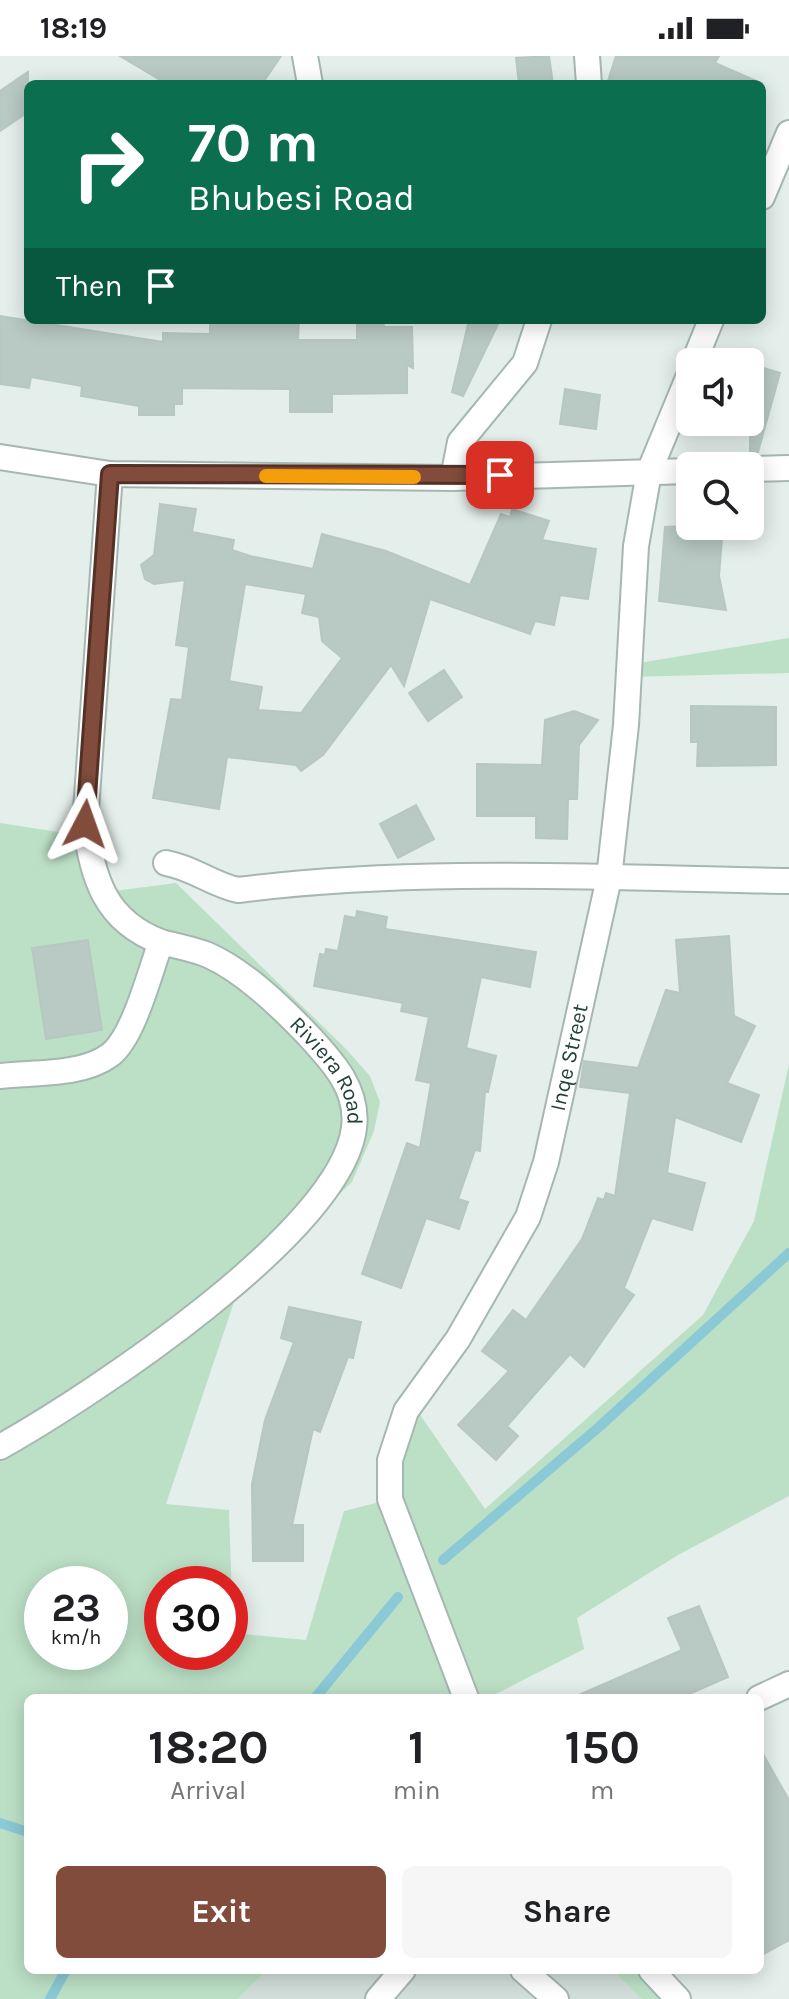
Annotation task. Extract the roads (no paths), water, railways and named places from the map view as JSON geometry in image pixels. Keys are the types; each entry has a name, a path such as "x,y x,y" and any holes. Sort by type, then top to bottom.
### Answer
{"street":[{"path":"305,56 309,80"},
{"path":"587,56 589,80"},
{"path":"766,188 789,133"},
{"path":"453,478 460,442 525,363 538,324"},
{"path":"700,348 709,324"},
{"name":"Inqe Street","path":"464,1694 390,1499 390,1460 406,1411 458,1339 528,1217 546,1162 609,878 625,740 636,546 649,472 676,407"},
{"path":"0,457 110,474 453,478 676,471"},
{"path":"764,469 789,468"},
{"name":"Riviera Road","path":"0,1447 115,1375 268,1256 332,1182 351,1146 355,1125 348,1086 334,1063 256,987 209,955 140,934 120,920 102,893 90,859 85,824 110,474"},
{"path":"166,863 184,866 226,888 238,890 311,881 416,876 789,881"},
{"path":"0,1076 84,1067 109,1056 128,1029 161,942"},
{"path":"764,1696 789,1684"},
{"path":"378,1999 400,1974"},
{"path":"528,1974 556,1999"},
{"path":"655,1974 678,1999"}],"waterway":[{"path":"443,1560 599,1427 789,1253"},
{"path":"318,1694 398,1597"},
{"path":"0,1823 24,1831"},
{"path":"50,1999 64,1974"}]}
